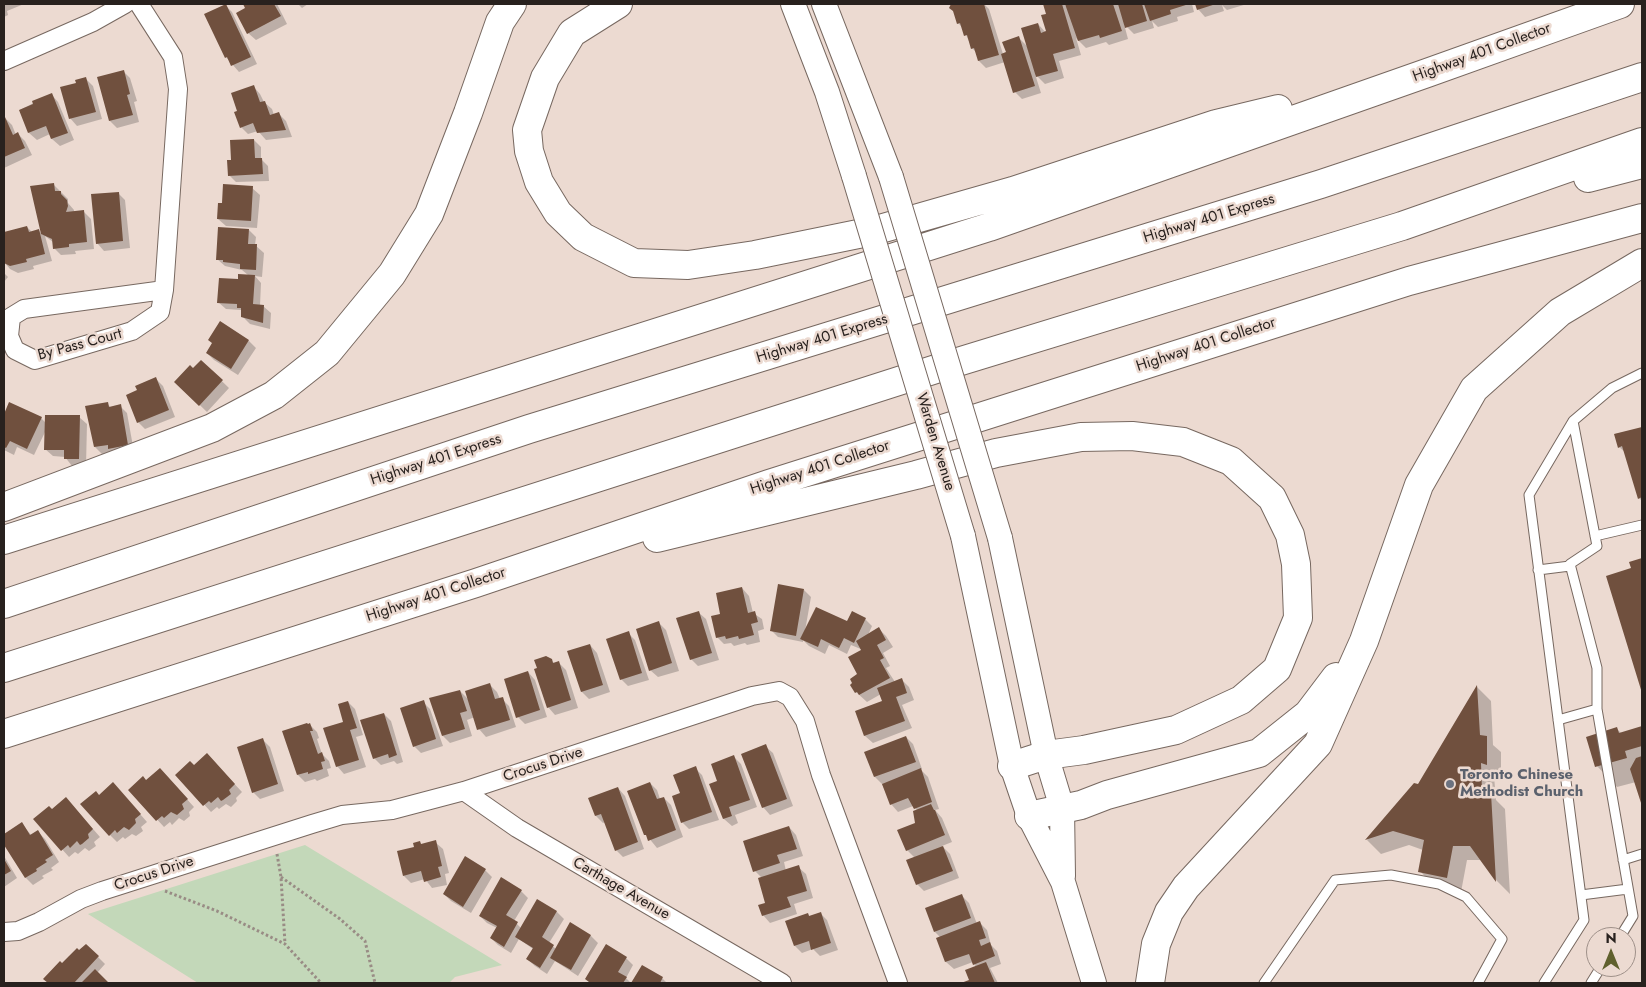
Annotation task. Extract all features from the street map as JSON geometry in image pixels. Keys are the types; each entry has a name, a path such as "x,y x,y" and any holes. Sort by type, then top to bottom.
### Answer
{"highway":[{"path":"4,507 212,428 274,395 327,353 392,274 429,214 468,113 500,22 512,4"},
{"path":"485,61 530,4"},
{"path":"618,4 572,34 545,78 526,130 529,151 539,182 558,212 583,237 634,263 688,265 755,255 873,231 1012,191 1216,124 1427,73"},
{"name":"Highway 401 Collector","path":"4,540 989,227 1620,4"},
{"name":"Highway 401 Express","path":"4,604 529,429 1321,184 1642,77"},
{"path":"4,668 961,361 1402,226 1642,142"},
{"path":"1402,226 1642,164"},
{"name":"Highway 401 Collector","path":"4,734 476,583 769,484 1409,280 1642,218"},
{"path":"1150,983 1156,944 1169,912 1186,887 1318,744 1364,641 1419,485 1474,389 1560,312 1642,263"},
{"path":"476,583 916,476 996,453 1081,437 1132,436 1183,442 1231,461 1272,498 1290,535 1296,564 1298,618 1277,669 1241,700 1176,730 1084,750 1046,755 1012,766"},
{"path":"1029,816 1081,805 1107,795 1259,753 1308,714 1364,641"}],"main road":[{"name":"Warden Avenue","path":"793,4 827,92 854,176 963,536 1012,766 1029,816 1063,882 1094,983"},
{"name":"Warden Avenue","path":"824,4 891,178 1000,538 1046,755 1062,808 1063,882"}],"street":[{"path":"4,61 93,22 125,4"},
{"name":"By Pass Court","path":"139,4 173,57 178,89 164,290 160,312 132,331 35,360 15,350 9,336 11,317 24,309 164,290"},
{"name":"Crocus Drive","path":"4,932 18,931 25,928 81,899 274,836 342,815 392,810 464,791 752,696 779,690 790,697 805,721 822,775 895,979"},
{"name":"Carthage Avenue","path":"464,791 517,828 782,983"}],"lane":[{"path":"1544,983 1584,920 1529,495 1573,421 1612,388 1642,373"},
{"path":"1538,570 1570,566 1597,546 1573,421"},
{"path":"1595,536 1642,525"},
{"path":"1570,566 1597,668 1597,709 1633,916 1626,927"},
{"path":"1558,720 1597,709"},
{"path":"1623,860 1642,854"},
{"path":"1264,983 1335,880 1391,874 1439,884 1466,897 1502,939 1478,983"},
{"path":"1581,895 1628,889"}],"path":[{"path":"274,836 281,876 284,944"},
{"path":"281,876 340,919 365,941 375,983"},
{"path":"135,880 216,910 284,944 321,983"}],"green space":[{"path":"305,845 502,965 455,977 449,983 198,983 88,914"}],"building":[{"path":"226,4 251,57 231,66 227,57 225,58 204,14"},
{"path":"243,4 274,4 281,16 247,34 236,13 245,8"},
{"path":"951,4 984,4 999,55 978,61 974,48 971,49 967,35 964,36 960,23 957,24 953,11 949,8"},
{"path":"1043,4 1062,4 1075,48 1053,54 1058,71 1036,77 1021,28 1038,23 1041,33 1046,31 1041,15 1046,14"},
{"path":"1065,4 1113,4 1122,31 1100,38 1099,35 1078,41"},
{"path":"1118,4 1142,4 1147,21 1125,28"},
{"path":"1144,4 1189,4 1170,10 1171,14 1150,21"},
{"path":"1195,4 1216,4 1197,10"},
{"path":"1019,36 1035,86 1013,93 1001,54 1006,52 1002,42"},
{"path":"124,70 130,94 127,95 133,115 109,121 97,77"},
{"path":"86,77 96,112 69,119 60,87 76,83 75,80"},
{"path":"254,85 260,102 265,101 270,115 279,112 286,130 257,133 253,123 240,128 234,112 237,111 231,93"},
{"path":"52,93 68,133 51,139 46,126 28,133 19,110 33,104 32,101"},
{"path":"4,117 13,135 18,132 25,148 4,157"},
{"path":"254,139 255,158 262,158 263,174 228,176 227,160 231,160 230,140"},
{"path":"54,183 55,191 61,191 61,194 67,200 66,212 84,210 87,242 69,244 69,247 53,249 52,239 41,234 30,186"},
{"path":"223,184 253,186 251,221 217,219 218,203 222,203"},
{"path":"119,192 123,241 96,244 91,194"},
{"path":"27,226 29,232 39,229 45,254 26,259 27,262 10,266 4,263 4,232"},
{"path":"218,227 249,229 248,244 257,244 256,270 240,269 240,264 216,260"},
{"path":"238,274 255,275 253,304 264,305 263,323 241,317 241,308 237,308 237,304 217,303 219,278 238,279"},
{"path":"220,321 249,340 231,369 206,353 212,343 208,340"},
{"path":"201,360 223,380 199,406 174,382 190,365 193,368"},
{"path":"156,377 169,410 137,423 126,395 137,390 135,386"},
{"path":"9,402 42,417 27,449 10,441 6,448 4,447 4,414"},
{"path":"108,402 109,407 121,404 128,445 108,449 108,445 94,447 85,406"},
{"path":"45,415 80,415 79,459 64,459 64,450 44,450"},
{"path":"1642,427 1642,497 1638,499 1622,446 1618,448 1614,434"},
{"path":"1642,558 1642,693 1606,576 1631,568 1629,562"},
{"path":"778,584 804,589 796,636 770,631"},
{"path":"742,587 748,613 755,611 758,622 751,624 754,635 739,639 738,636 726,639 725,636 716,638 711,616 720,614 716,593"},
{"path":"816,607 847,621 852,611 866,618 854,643 844,638 839,648 821,639 818,647 800,639"},
{"path":"699,611 712,653 690,660 676,618"},
{"path":"659,621 672,663 649,671 636,629"},
{"path":"879,627 886,640 877,645 884,658 880,660 890,678 859,695 857,692 855,693 850,685 852,683 850,679 857,674 848,657 861,650 856,641"},
{"path":"629,631 642,673 620,680 606,639"},
{"path":"590,644 603,685 581,692 567,651"},
{"path":"546,656 552,659 553,663 559,661 571,700 547,708 534,669 537,668 534,660"},
{"path":"528,671 540,710 516,718 504,679"},
{"path":"902,678 907,693 896,697 905,721 864,736 855,711 882,701 877,688"},
{"path":"490,683 495,699 503,697 510,720 477,730 465,691"},
{"name":"Toronto Chinese Methodist Church","path":"1477,685 1480,735 1487,736 1487,765 1481,763 1482,791 1491,793 1496,882 1470,846 1453,846 1447,878 1418,872 1424,840 1393,831 1365,840 1414,783 1418,784"},
{"path":"460,690 467,711 460,713 465,729 442,736 429,698"},
{"path":"424,700 436,739 413,747 400,708"},
{"path":"348,701 357,728 350,730 359,760 336,767 323,728 343,722 338,704"},
{"path":"384,713 397,755 389,758 388,754 373,759 360,720"},
{"path":"310,723 313,731 310,731 318,754 322,752 325,761 321,762 323,769 297,775 282,731"},
{"path":"1642,726 1642,746 1625,751 1627,758 1595,767 1586,737 1617,727 1619,733"},
{"path":"906,736 916,762 874,777 864,752"},
{"path":"263,738 278,784 252,793 237,747"},
{"path":"766,744 787,799 762,808 741,754"},
{"path":"207,753 235,784 229,790 231,794 223,800 221,801 218,797 211,803 209,801 203,806 175,775 190,761 194,765"},
{"path":"734,755 750,800 729,807 732,816 723,819 709,784 717,781 711,764"},
{"path":"1642,756 1642,806 1630,769 1636,758"},
{"path":"696,766 712,812 681,823 672,796 680,793 673,775"},
{"path":"160,768 188,799 182,804 184,809 177,815 171,812 164,818 162,816 156,821 128,790 143,776 146,780"},
{"path":"921,768 932,802 914,809 908,798 890,805 882,784"},
{"path":"113,782 141,814 135,819 136,823 129,830 124,827 117,833 115,830 109,836 80,804 96,791 99,795"},
{"path":"650,782 657,799 664,797 676,830 648,841 627,791"},
{"path":"618,787 638,842 615,851 601,814 595,816 588,798"},
{"path":"66,797 93,829 88,834 89,838 82,844 80,845 77,841 70,848 68,845 61,851 33,819 49,806 52,809"},
{"path":"931,804 945,835 906,851 897,830 915,823 913,811"},
{"path":"22,822 30,835 38,830 53,855 45,860 47,862 36,869 37,871 25,878 4,845 4,834"},
{"path":"789,826 797,849 777,855 780,863 753,872 743,841"},
{"path":"436,840 442,866 438,867 441,877 424,882 421,871 403,876 397,851 414,847 413,843 420,841 421,844"},
{"path":"943,846 953,871 916,885 906,860"},
{"path":"465,856 486,869 463,907 443,894"},
{"path":"4,859 11,871 4,875"},
{"path":"799,865 807,891 787,897 791,907 762,916 758,905 765,903 758,878"},
{"path":"501,877 522,890 506,915 518,922 504,947 490,938 497,926 479,916"},
{"path":"962,894 971,918 934,932 925,908"},
{"path":"537,899 557,911 542,937 554,945 540,968 526,959 533,948 515,937"},
{"path":"821,912 831,943 811,950 809,941 794,946 785,921 808,913 809,916"},
{"path":"980,921 986,938 979,940 981,946 990,942 995,956 973,965 969,954 945,962 936,938"},
{"path":"570,922 591,935 571,970 550,958"},
{"path":"86,944 99,956 74,983 48,983 43,979 60,961 62,963 77,948 79,950"},
{"path":"606,944 627,957 618,972 627,977 623,983 589,983 585,979"},
{"path":"986,962 995,983 961,983 969,980 965,970"},
{"path":"642,965 663,977 660,983 631,983"},
{"path":"95,969 109,983 81,983"}],"place":[{"name":"Toronto Chinese Methodist Church","path":"1450,784"}]}
